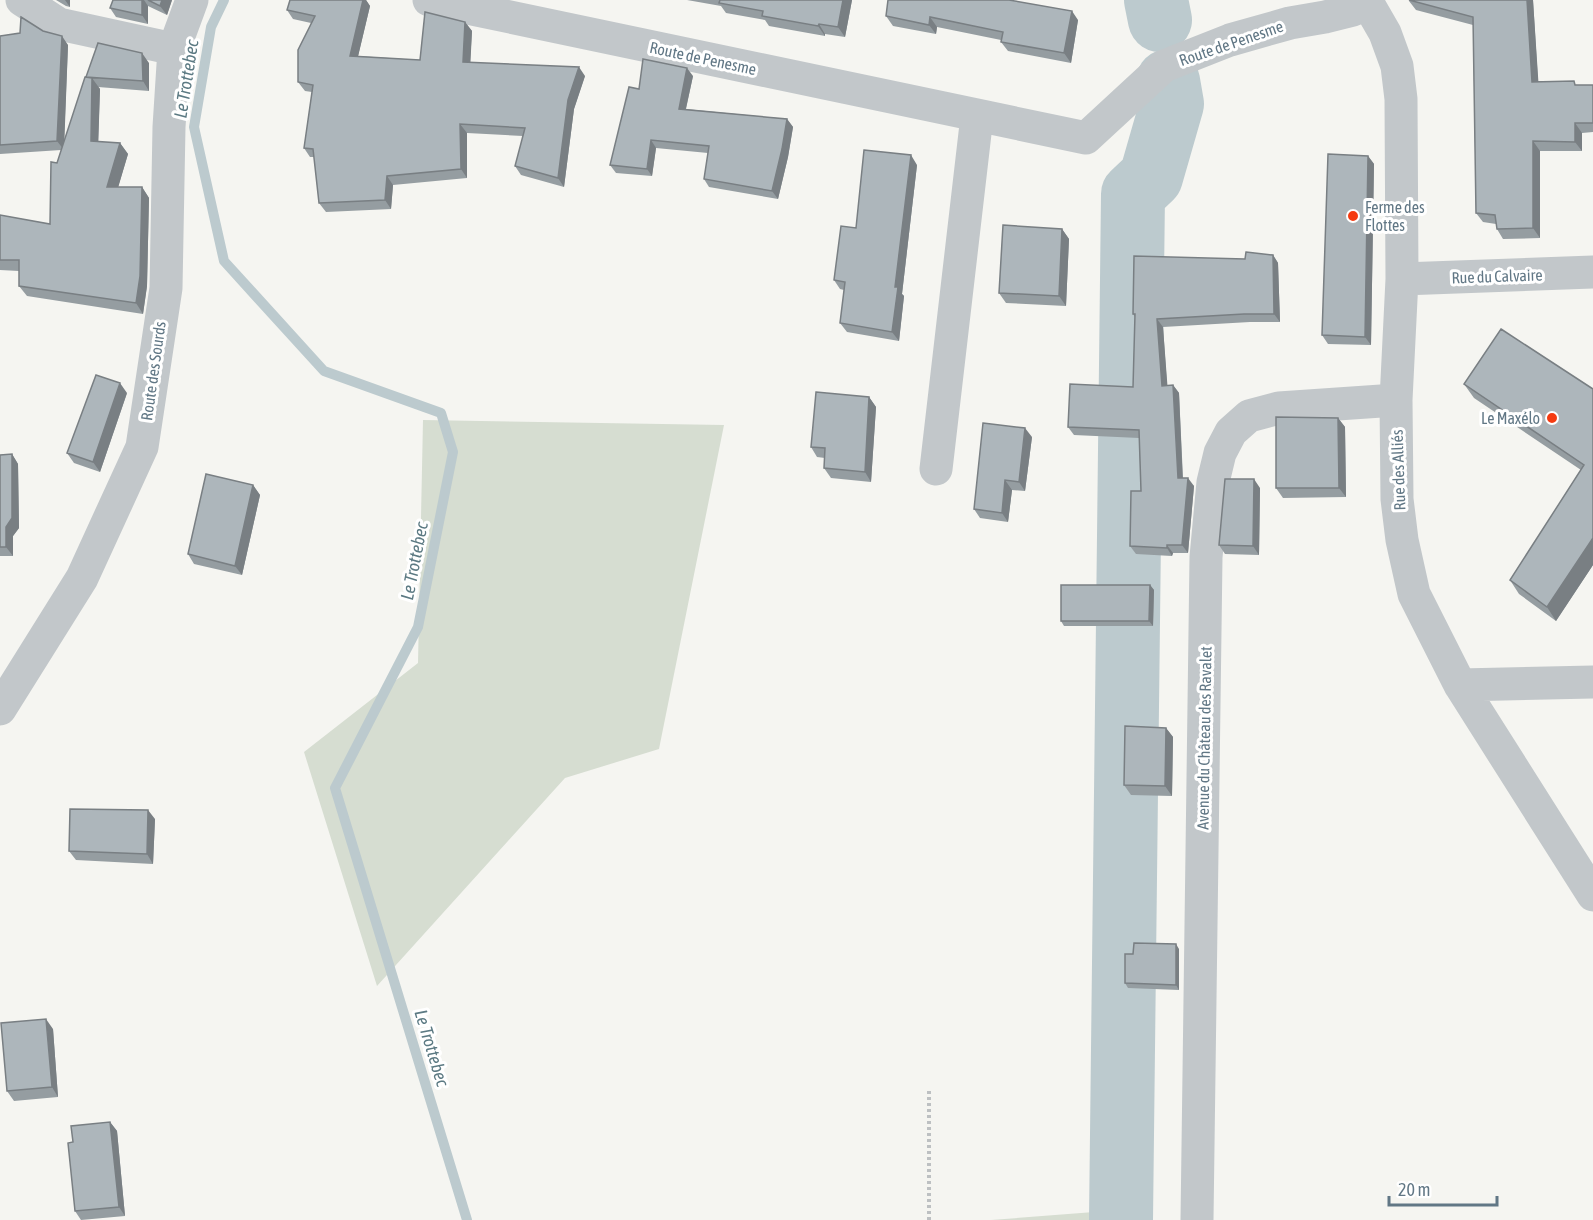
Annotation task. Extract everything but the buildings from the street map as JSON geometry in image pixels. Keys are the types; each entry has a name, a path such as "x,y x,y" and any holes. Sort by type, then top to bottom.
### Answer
{"street":[{"name":"Route des Sourds","path":"0,709 82,578 142,447 166,288 169,127 174,49 192,0"},
{"name":"Route de Penesme","path":"429,0 1086,138 1164,66 1230,40 1290,23 1353,10 1367,1"},
{"path":"22,1 59,24 174,49"},
{"name":"Rue des Alliés","path":"1367,1 1385,33 1397,66 1401,99 1402,279 1396,400 1397,499 1402,540 1414,594 1460,685 1593,896"},
{"path":"936,469 977,116"},
{"name":"Rue du Calvaire","path":"1402,279 1593,272"},
{"name":"Avenue du Château des Ravalet","path":"1197,1220 1206,557 1213,482 1220,453 1231,432 1249,416 1279,408 1396,400"},
{"path":"1460,685 1593,682"}],"path":[{"path":"929,1220 930,1091"}],"shaded area":[{"path":"423,420 724,425 659,749 565,778 377,986 304,752 418,663"},
{"path":"1107,1211 1108,1220 991,1220"}],"waterway":[{"name":"Le Trottebec","path":"224,0 211,27 194,127 224,261 324,371 441,413 453,452 418,627 335,788 467,1220"},
{"path":"1156,0 1160,20"},
{"path":"1121,1220 1133,194 1151,177 1172,104 1168,81"}],"place":[{"name":"Ferme des Flottes","path":"1353,216"},
{"name":"Le Maxélo","path":"1552,418"}]}
